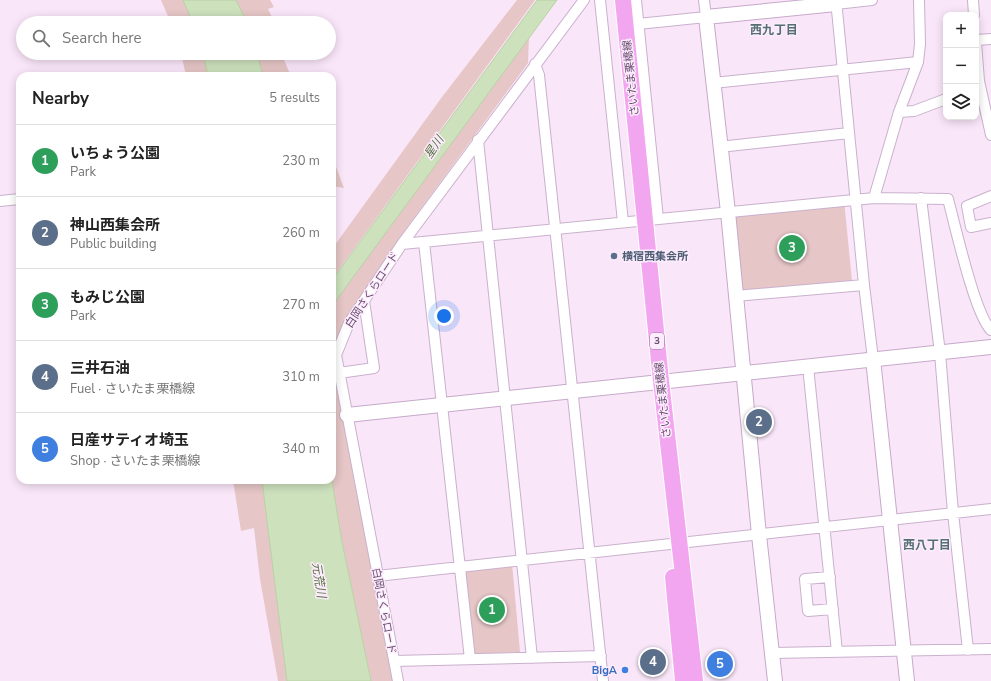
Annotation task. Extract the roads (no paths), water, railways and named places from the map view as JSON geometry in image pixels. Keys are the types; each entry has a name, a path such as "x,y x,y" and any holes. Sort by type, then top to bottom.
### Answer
{"main road":[{"name":"さいたま栗橋線","path":"613,0 641,221"},
{"name":"さいたま栗橋線","path":"623,0 641,221 657,381 675,544 695,681"},
{"name":"さいたま栗橋線","path":"675,544 683,681"}],"street":[{"name":"白岡さくらロード","path":"398,681 336,355 349,323 402,244 478,140 584,0"},
{"path":"600,0 641,221"},
{"path":"636,0 638,24 641,221"},
{"path":"704,0 719,147 728,212 742,373 775,681"},
{"path":"638,24 836,2 872,0"},
{"path":"874,198 899,112 918,62 920,44 919,0"},
{"path":"973,0 974,12"},
{"path":"836,2 864,285 874,359 907,681"},
{"path":"979,41 991,39"},
{"path":"713,83 918,62"},
{"path":"535,64 539,75 588,554 603,681"},
{"path":"978,84 991,136"},
{"path":"899,112 914,111 943,100"},
{"path":"719,147 849,133"},
{"path":"478,140 532,658"},
{"path":"991,196 967,206 971,227 991,223"},
{"path":"921,198 940,353 953,513 968,650"},
{"path":"0,201 16,199"},
{"path":"402,244 856,199 948,199 976,300 986,325 991,330"},
{"path":"424,242 470,659"},
{"path":"735,296 864,285"},
{"path":"339,373 374,368 364,301"},
{"path":"347,415 657,381 991,347"},
{"path":"808,366 837,652"},
{"path":"377,576 991,509"},
{"path":"830,576 804,578 808,611 833,609"},
{"path":"772,653 991,649"},
{"path":"394,661 601,656"}],"water":[{"path":"183,0 236,0 244,16 190,16"},
{"name":"星川","path":"537,0 557,0 336,301 336,275"},
{"path":"205,60 259,60 262,72 207,72"},
{"name":"元荒川","path":"262,484 333,484 341,537 371,681 287,681"}],"place":[{"name":"もみじ公園","path":"792,248"},
{"name":"横宿西集会所","path":"614,256"},
{"name":"神山西集会所","path":"759,422"},
{"name":"いちょう公園","path":"492,610"},
{"name":"三井石油","path":"653,662"},
{"name":"日産サティオ埼玉","path":"720,664"},
{"name":"BigA","path":"625,670"}],"district":[{"name":"西九丁目","path":"774,30"},
{"name":"西八丁目","path":"927,545"}]}
